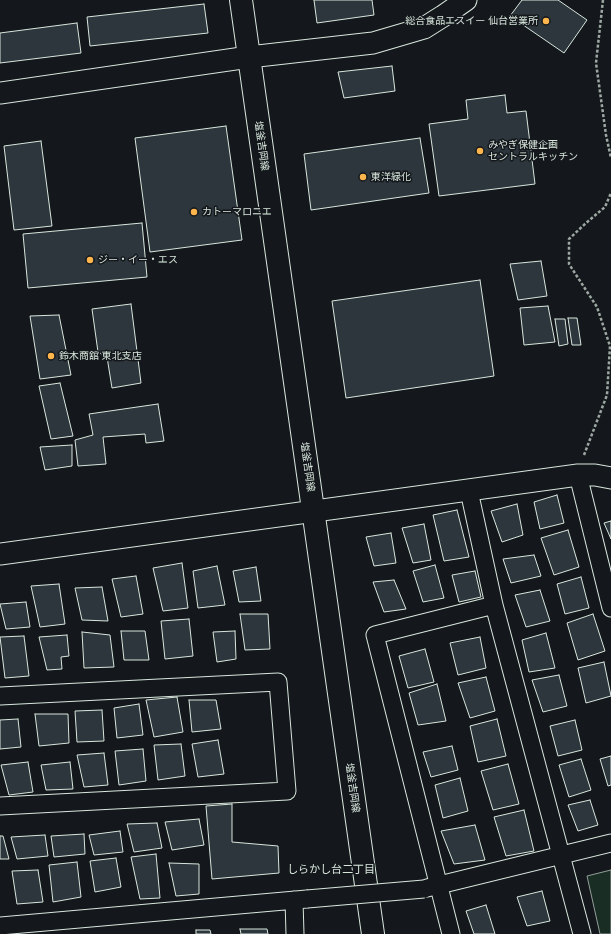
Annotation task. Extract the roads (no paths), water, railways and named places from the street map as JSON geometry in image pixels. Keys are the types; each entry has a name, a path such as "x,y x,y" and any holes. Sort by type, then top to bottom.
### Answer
{"main road":[{"name":"塩釜吉岡線","path":"241,0 373,934"}],"street":[{"path":"0,93 249,57 373,43 424,28 466,0"},
{"path":"0,554 469,491 577,466 595,475 611,478"},
{"path":"577,466 611,608"},
{"path":"469,491 494,605 582,934"},
{"path":"451,934 431,887 375,635 494,605"},
{"path":"0,696 278,682 287,790 0,806"},
{"path":"0,926 431,887 611,843"},
{"path":"295,934 300,900"}],"place":[{"name":"総合食品エスイー 仙台営業所","path":"546,21"},
{"name":"みやぎ保健企画 セントラルキッチン","path":"480,151"},
{"name":"東洋緑化","path":"363,177"},
{"name":"カトーマロニエ","path":"194,212"},
{"name":"ジー・イー・エス","path":"90,260"},
{"name":"鈴木商舘 東北支店","path":"51,356"}],"district":[{"name":"しらかし台二丁目","path":"331,870"}]}
